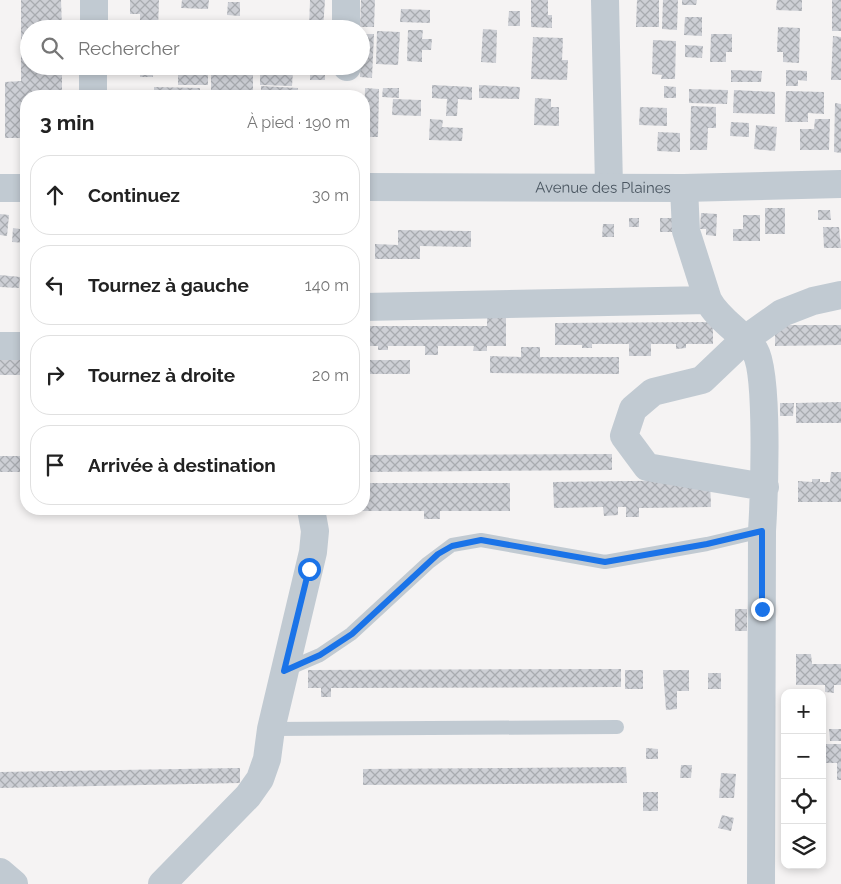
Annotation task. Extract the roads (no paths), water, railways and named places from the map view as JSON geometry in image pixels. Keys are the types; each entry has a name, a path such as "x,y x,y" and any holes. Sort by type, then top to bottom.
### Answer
{"street":[{"path":"94,0 94,20"},
{"path":"346,0 346,20"},
{"path":"605,0 609,188"},
{"path":"93,75 93,90"},
{"name":"Avenue des Plaines","path":"370,188 684,188 841,184"},
{"path":"0,188 20,188"},
{"path":"684,188 686,231 708,300 713,310 754,350 761,373 765,487 762,531 760,884"},
{"path":"765,487 646,467 624,436 632,409 653,392 702,380 744,340 782,312 841,294"},
{"path":"370,306 708,300"},
{"path":"0,346 20,346"},
{"path":"162,884 248,796 260,779 267,759 271,729 313,552 315,531 312,515"},
{"path":"0,872 14,884"}],"lane":[{"path":"284,671 320,655 352,634 428,562 452,546 481,540 605,562 707,544 762,531"},
{"path":"271,729 617,727"}]}
